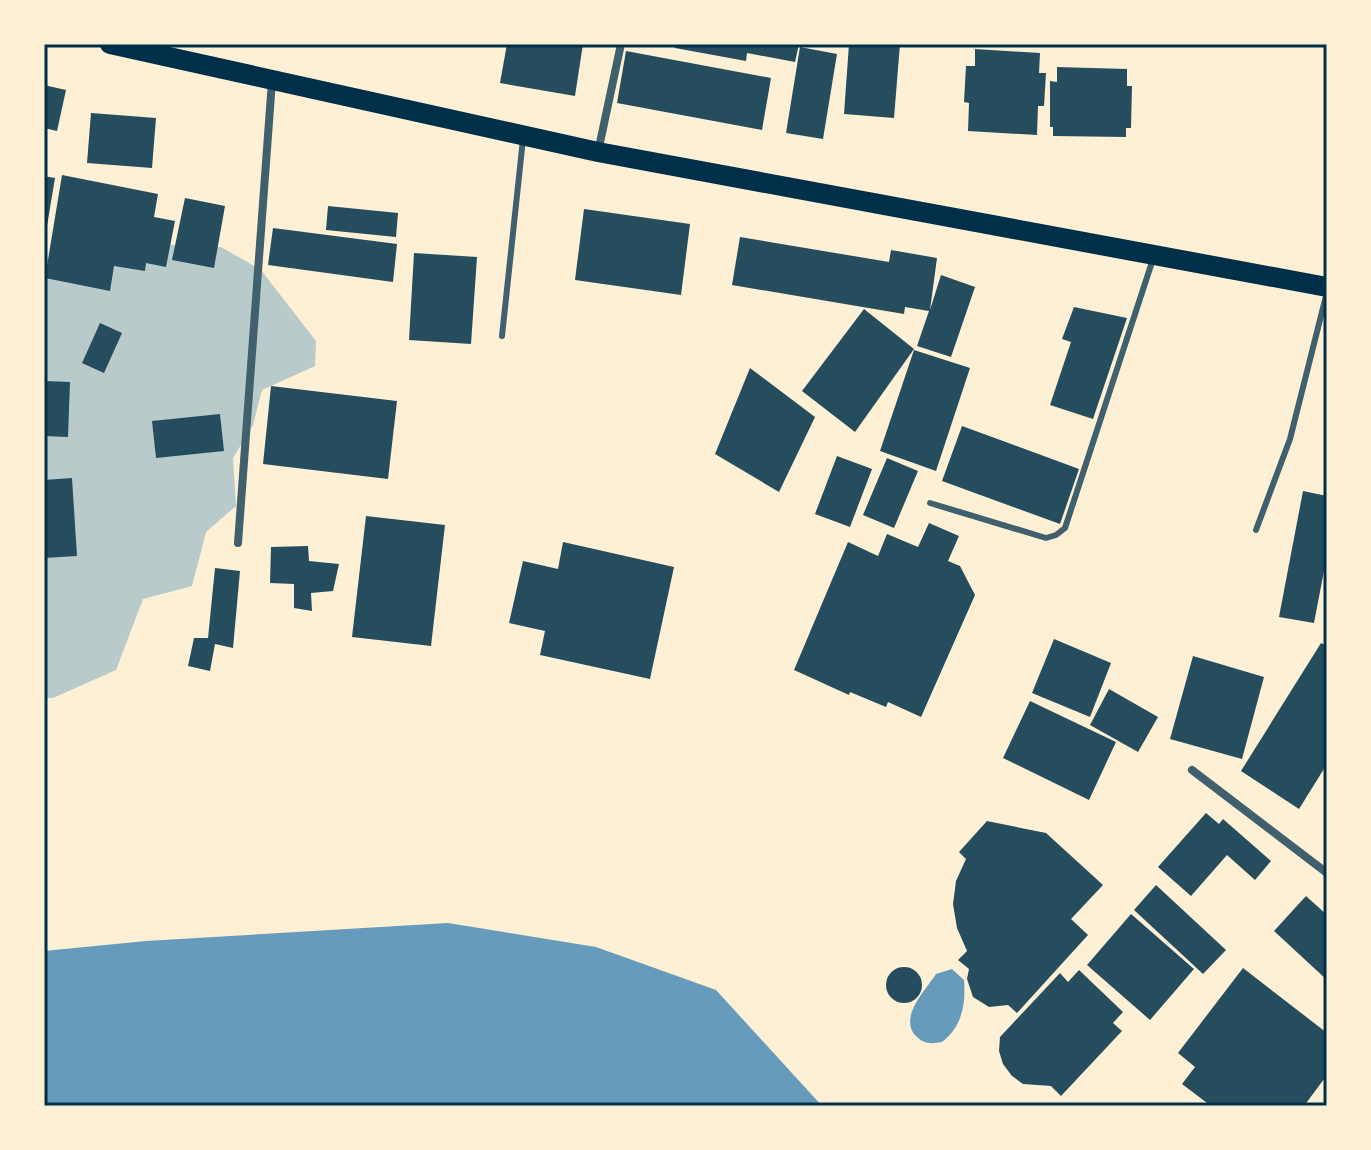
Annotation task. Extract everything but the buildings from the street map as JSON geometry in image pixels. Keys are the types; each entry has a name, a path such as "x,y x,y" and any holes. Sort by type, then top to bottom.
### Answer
{"main road":[{"path":"110,44 598,152 1327,289"}],"street":[{"path":"598,152 621,44"},
{"path":"238,543 272,80"},
{"path":"1192,770 1327,873"}],"lane":[{"path":"502,336 524,135"},
{"path":"930,503 1046,538 1065,528 1154,256"},
{"path":"1256,530 1290,439 1327,289"}],"shaded area":[{"path":"148,244 221,247 261,270 316,341 315,366 262,390 253,425 233,458 236,506 206,532 192,586 143,599 116,670 53,698 44,698 44,256 69,268"}],"water":[{"path":"448,923 596,947 716,990 822,1106 44,1106 44,951 146,941"},
{"path":"952,969 964,980 961,1014 954,1029 942,1042 925,1042 912,1029 910,1021 915,1004 936,974"}]}
